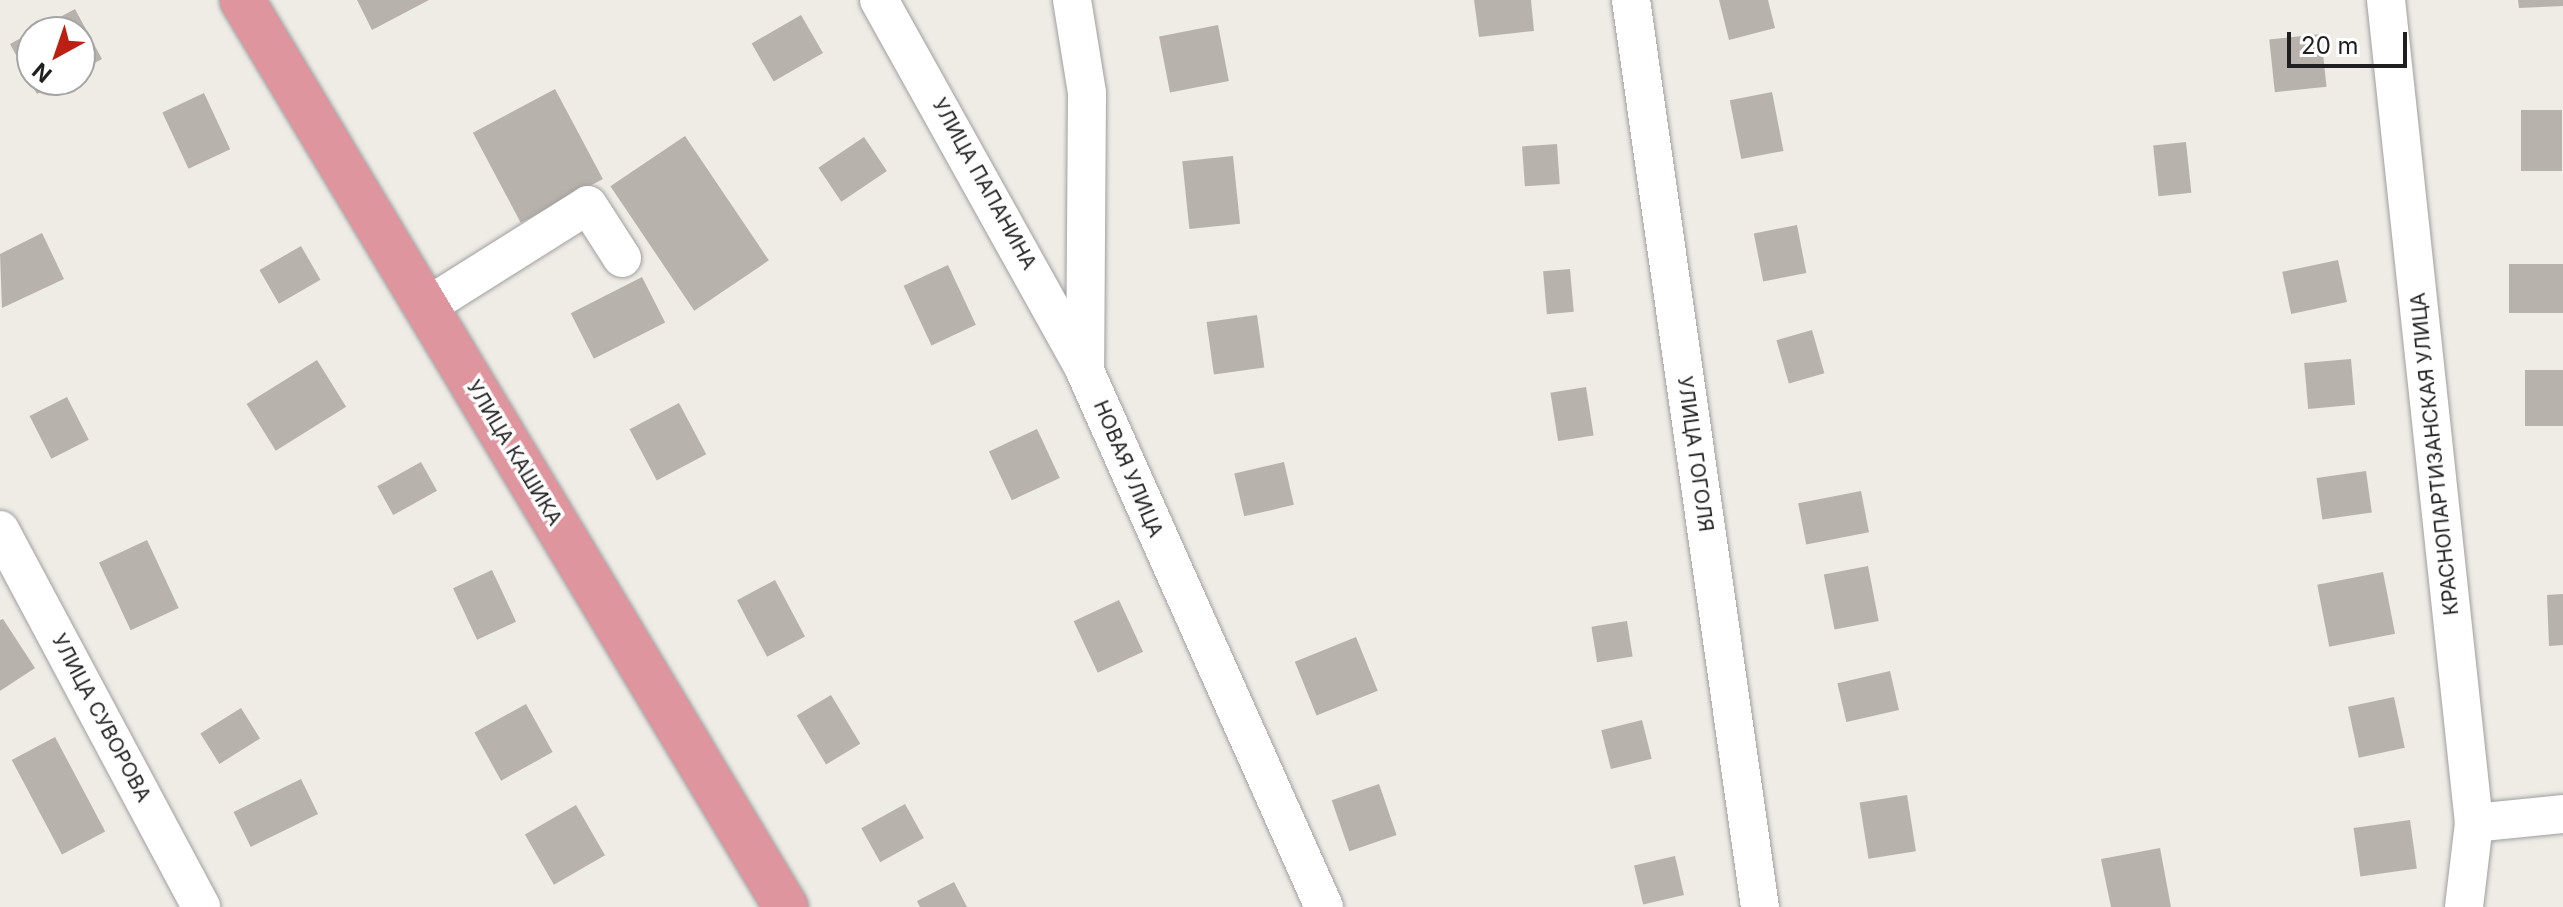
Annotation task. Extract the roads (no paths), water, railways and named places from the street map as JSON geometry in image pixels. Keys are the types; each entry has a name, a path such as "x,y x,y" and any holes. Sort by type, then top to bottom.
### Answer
{"highway":[{"name":"УЛИЦА КАШИКА","path":"242,0 786,907"}],"street":[{"name":"УЛИЦА ПАПАНИНА","path":"879,0 1085,371"},
{"name":"НОВАЯ УЛИЦА","path":"1072,0 1087,93 1085,371 1324,907"},
{"name":"УЛИЦА ГОГОЛЯ","path":"1631,0 1760,907"},
{"name":"КРАСНОПАРТИЗАНСКАЯ УЛИЦА","path":"2386,0 2474,823 2464,907"},
{"path":"426,307 588,205 622,258"},
{"name":"УЛИЦА СУВОРОВА","path":"0,530 201,907"},
{"path":"2474,823 2563,814"}]}
